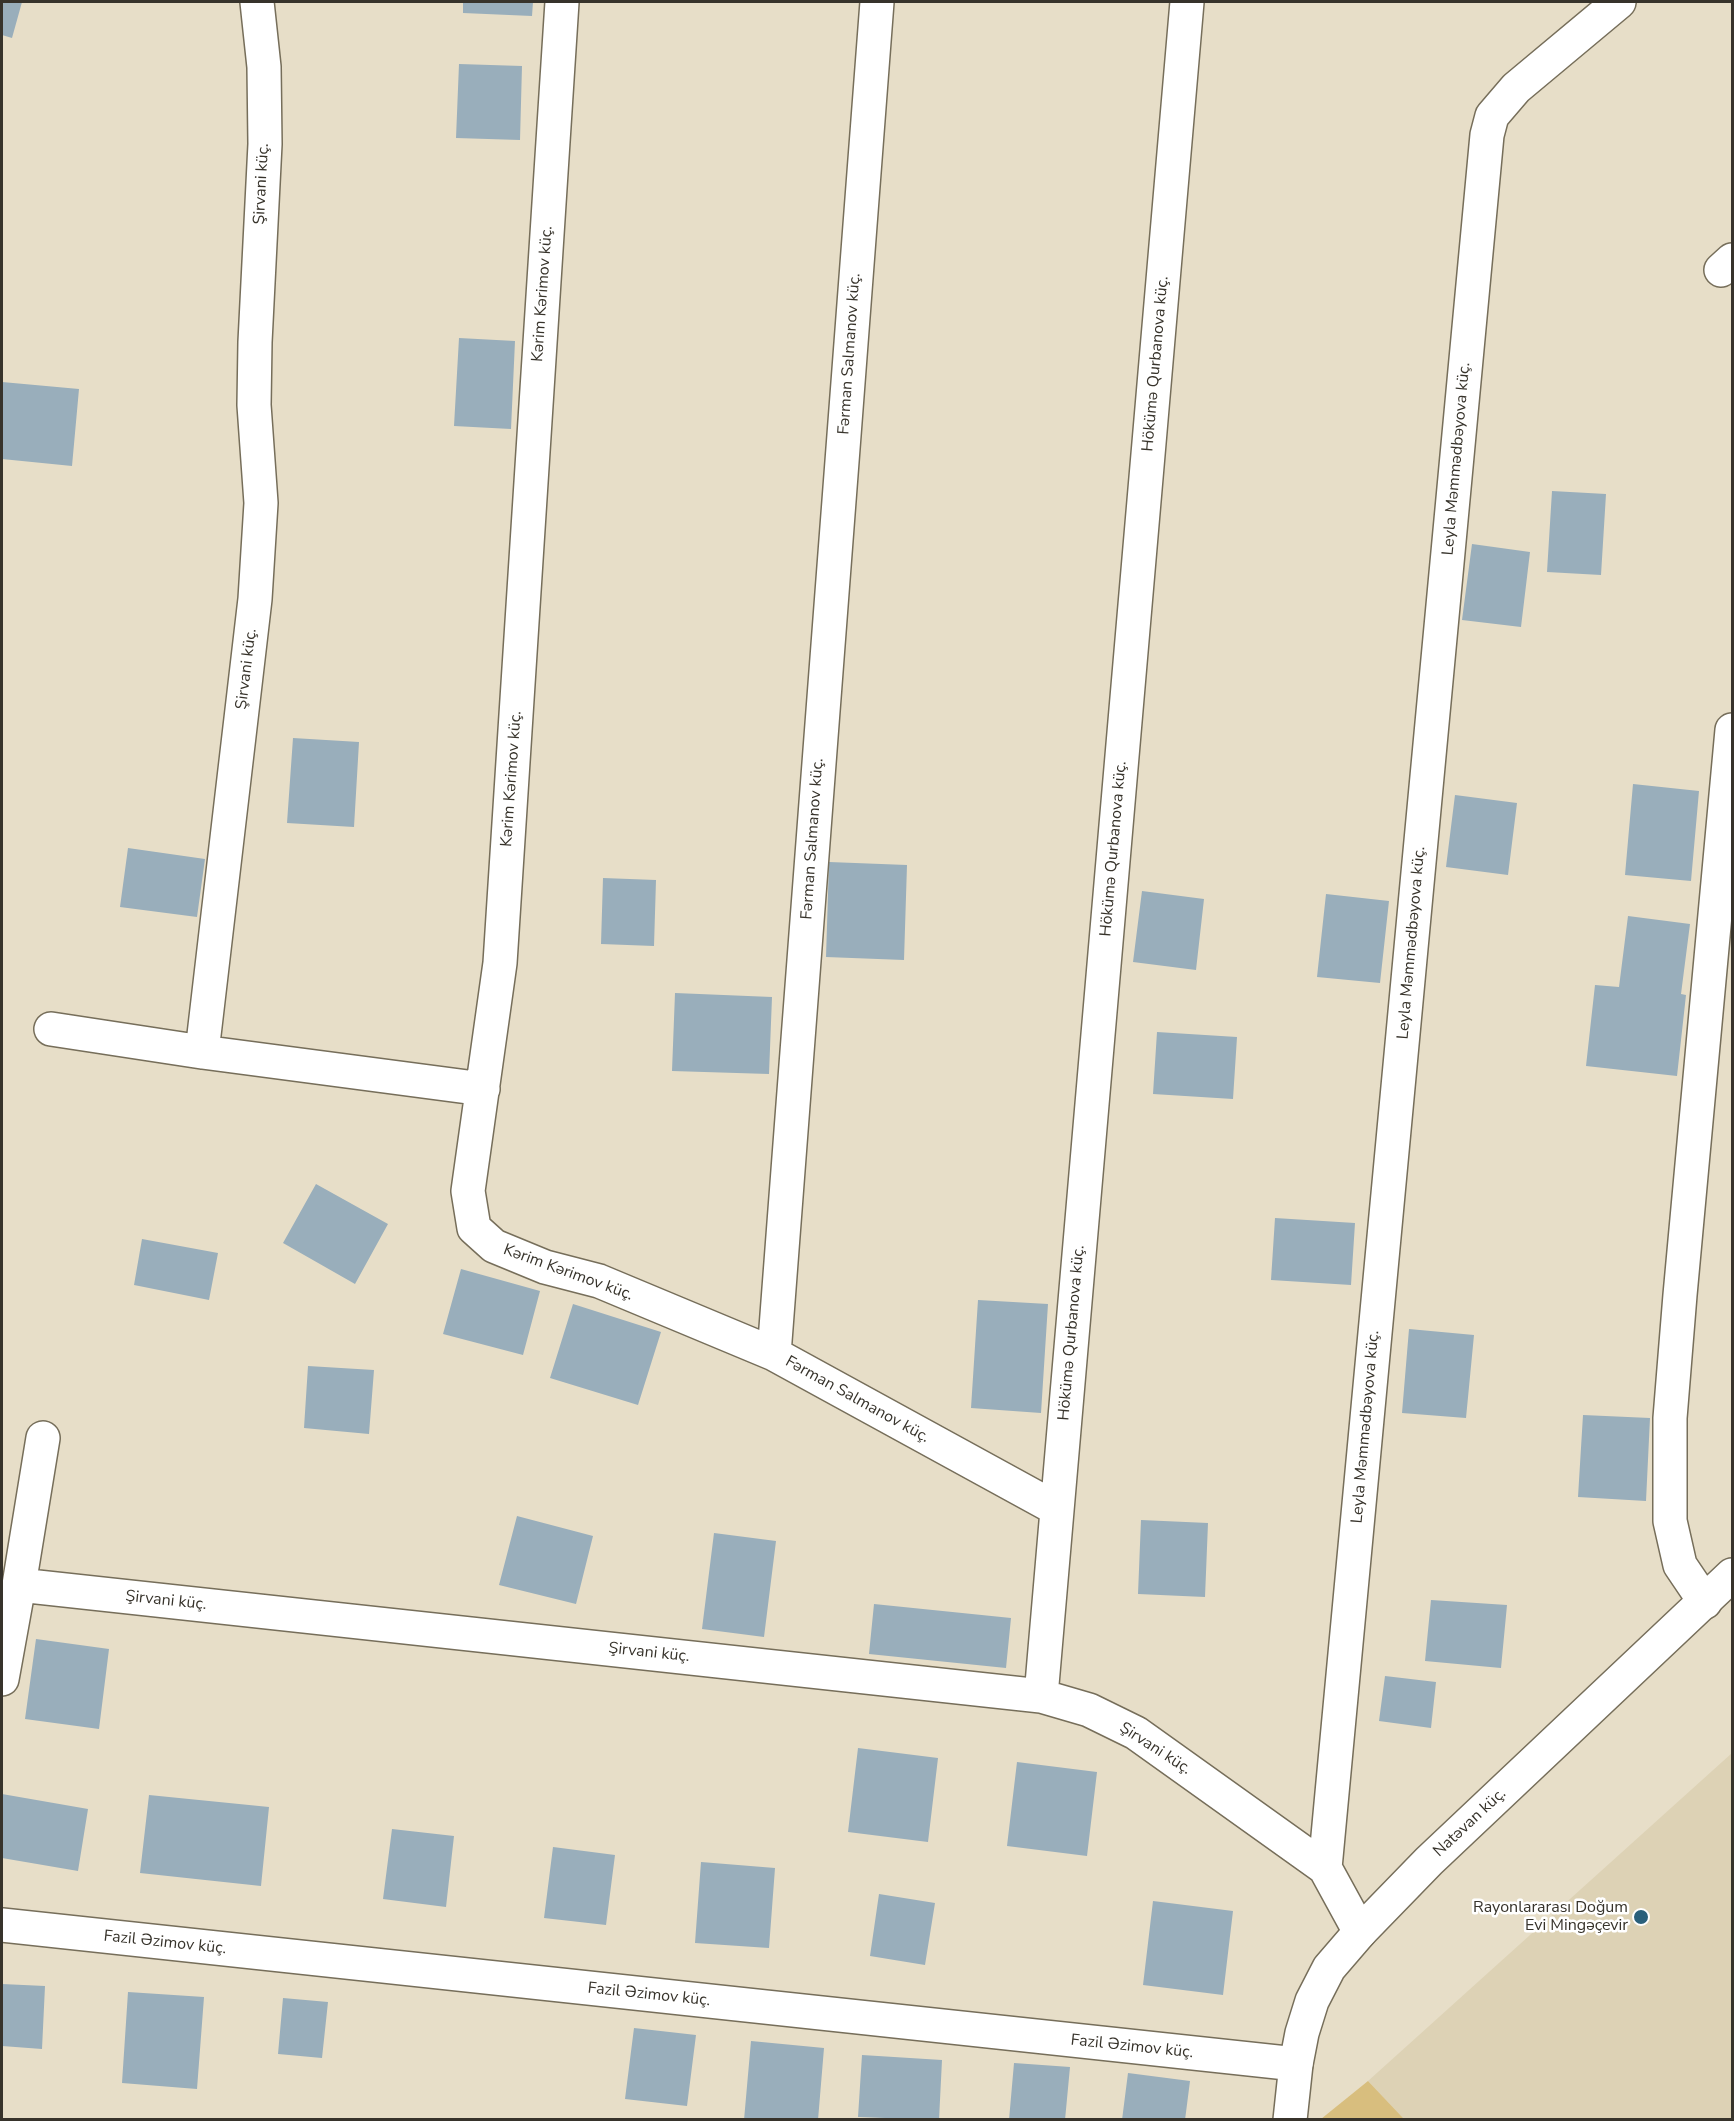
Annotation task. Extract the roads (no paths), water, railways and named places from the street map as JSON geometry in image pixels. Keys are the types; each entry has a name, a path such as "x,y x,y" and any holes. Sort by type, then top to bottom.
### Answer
{"street":[{"name":"Şirvani küç.","path":"202,1052 255,599 261,503 254,405 265,144 264,67 257,2"},
{"name":"Kərim Kərimov küç.","path":"562,2 500,963 468,1191 474,1228 494,1246 544,1266 599,1281 774,1354"},
{"name":"Fərman Salmanov küç.","path":"877,2 774,1354 1057,1509"},
{"name":"Hökümə Qurbanova küç.","path":"1041,1696 1187,2"},
{"name":"Leyla Məmmədbəyova küç.","path":"1325,1868 1487,135 1492,116 1516,88 1619,2"},
{"path":"1705,1602 1680,1565 1670,1521 1670,1418 1732,730"},
{"path":"51,1029 202,1052 483,1089"},
{"path":"2,1679 43,1438"},
{"name":"Natəvan küç.","path":"1290,2120 1302,2033 1312,2001 1329,1968 1360,1932 1429,1861 1732,1575"},
{"name":"Şirvani küç.","path":"19,1585 1041,1696 1089,1710 1136,1733 1325,1868"},
{"path":"1325,1868 1360,1932"},
{"name":"Fazil Əzimov küç.","path":"2,1925 1296,2064"}],"place":[{"name":"Rayonlararası Doğum Evi Mingəçevir","path":"1641,1917"}]}
